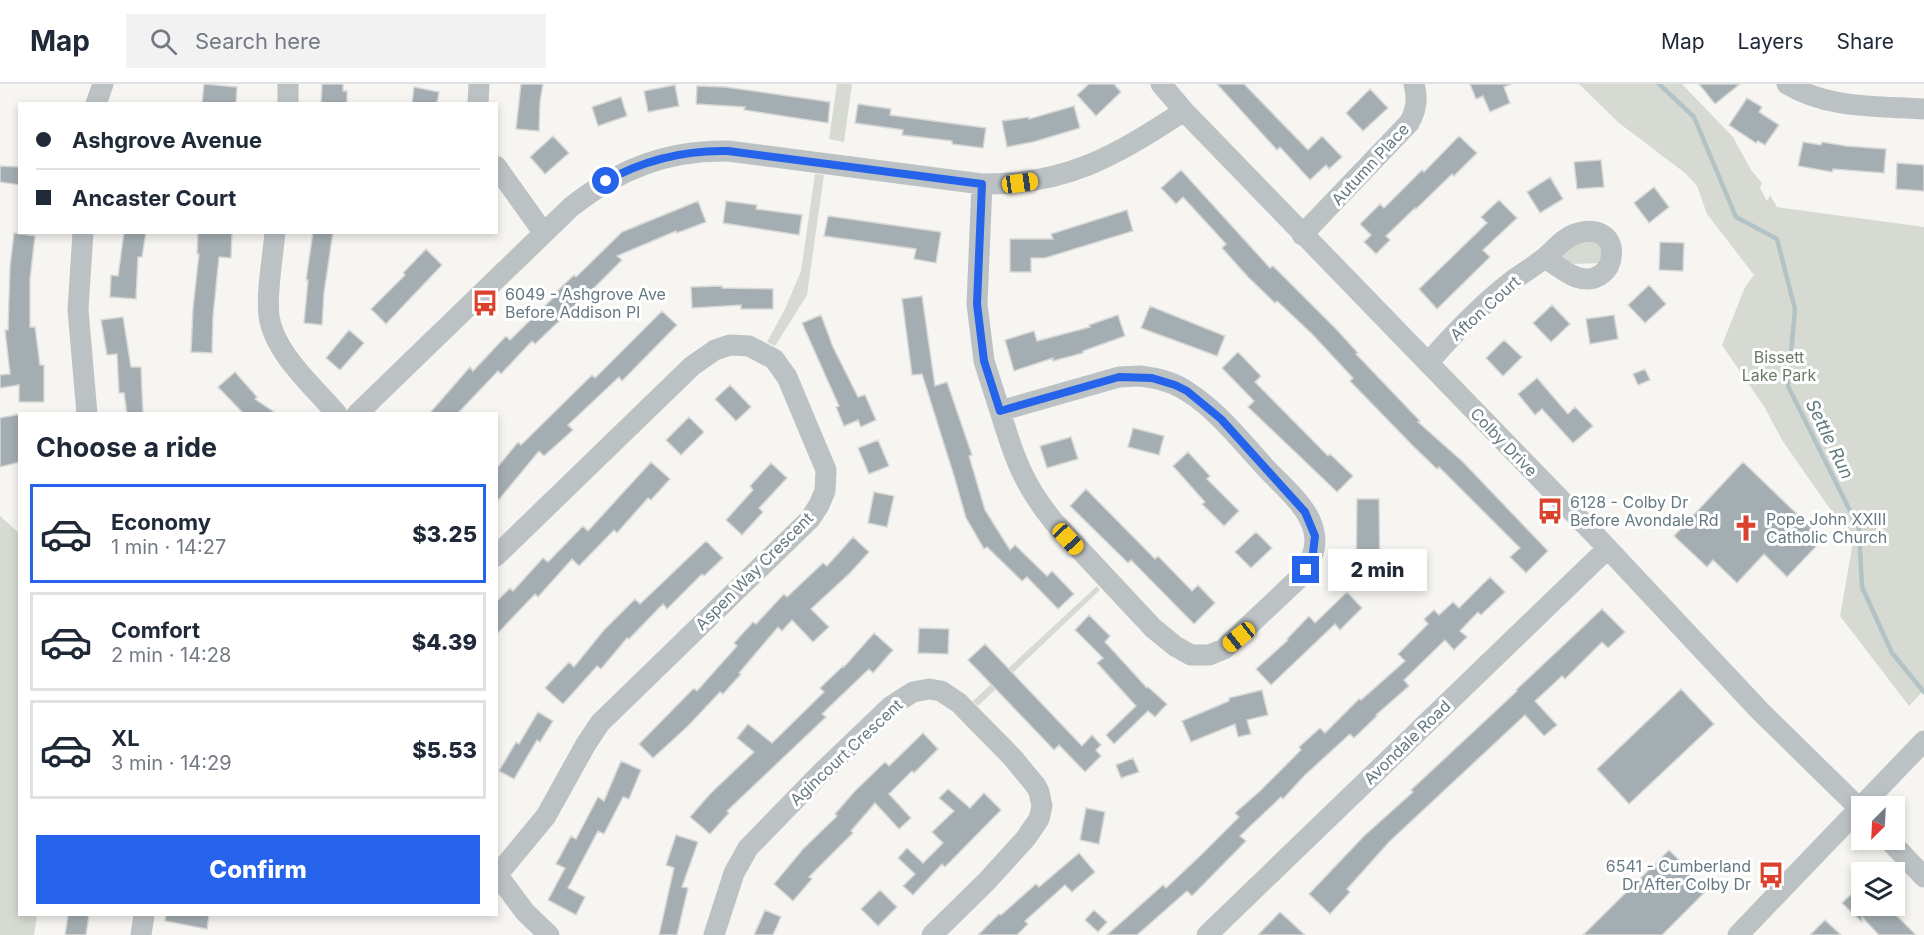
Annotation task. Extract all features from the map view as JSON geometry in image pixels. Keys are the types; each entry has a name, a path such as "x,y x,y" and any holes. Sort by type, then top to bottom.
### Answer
{"street":[{"path":"97,102 103,84"},
{"path":"288,84 288,102"},
{"path":"478,102 479,84"},
{"name":"Colby Drive","path":"1161,84 1302,235 1607,549 1760,711 1851,800"},
{"name":"Autumn Place","path":"1302,235 1409,123 1417,102 1414,84"},
{"path":"1787,84 1810,96 1828,101 1924,110"},
{"path":"359,412 543,232 588,193 625,171 651,161 691,152 728,151 982,184 1020,183 1042,180 1083,168 1121,150 1184,111"},
{"path":"498,169 543,232"},
{"path":"982,184 977,304 984,361 1000,411 1020,471 1040,505 1068,539 1153,628 1184,652 1200,656 1224,649 1298,579 1310,561 1315,536 1311,522 1299,504 1221,419 1200,400 1175,385 1140,376 1119,377 1000,411"},
{"path":"83,234 78,310 87,412"},
{"path":"275,234 269,308 273,332 284,352 336,412"},
{"name":"Afton Court","path":"1428,363 1491,298 1545,258"},
{"name":"Aspen Way Crescent","path":"498,554 692,366 708,354 720,347 730,345 749,346 774,359 787,377 826,470 825,491 819,505 810,519 600,723 546,816 498,872"},
{"name":"Avondale Road","path":"1207,935 1607,549"},
{"name":"Agincourt Crescent","path":"714,935 734,873 748,848 891,706 913,693 929,689 940,691 959,703 1013,758 1036,786 1042,806 1039,819 1023,843 932,935"},
{"path":"1872,796 1924,741"},
{"path":"1738,935 1851,818"},
{"path":"1898,850 1924,877"},
{"path":"498,874 532,920 549,935"},
{"path":"141,935 144,916"}],"green space":[{"path":"837,84 852,84 844,142 829,139"},
{"name":"Bissett Lake Park","path":"1579,84 1682,84 1733,137 1751,170 1762,183 1760,188 1767,201 1770,195 1777,207 1924,227 1924,690 1909,706 1840,616 1853,542 1782,440 1765,408 1722,345 1745,287 1754,275 1707,214 1697,186 1685,173 1619,123"},
{"path":"815,174 824,175 807,295 775,346 767,342 785,309 801,271"},
{"path":"1585,238 1605,247 1599,263 1575,264 1561,260 1559,255"},
{"path":"0,516 18,532 18,916 37,916 34,935 0,935"},
{"path":"1097,586 1100,590 978,706 973,701"}],"building":[{"path":"204,84 237,87 236,102 202,102"},
{"path":"322,84 343,84 343,91 347,91 347,102 321,102"},
{"path":"521,84 543,84 539,131 516,129"},
{"path":"1089,84 1114,84 1121,92 1096,116 1077,95"},
{"path":"1217,84 1244,84 1308,150 1322,136 1342,157 1329,169 1326,165 1310,180 1280,147 1277,150"},
{"path":"1470,84 1511,84 1504,87 1510,103 1490,112 1483,96 1476,99"},
{"path":"1699,84 1740,84 1715,104"},
{"path":"675,85 679,106 648,112 644,91"},
{"path":"697,86 725,87 830,102 828,123 744,110 745,107 696,104"},
{"path":"414,87 439,92 437,102 412,102"},
{"path":"1370,89 1388,108 1363,131 1346,113"},
{"path":"621,97 627,116 598,126 592,107"},
{"path":"1747,98 1762,107 1759,112 1779,125 1765,145 1758,141 1756,143 1729,125"},
{"path":"858,104 891,109 890,115 986,128 983,148 952,144 952,141 902,135 903,130 855,123"},
{"path":"1074,106 1080,128 1007,147 1002,121 1029,117 1029,119"},
{"path":"553,136 569,153 545,174 530,157"},
{"path":"1459,136 1477,153 1386,236 1390,240 1376,254 1364,242 1371,235 1360,224 1380,204 1384,208"},
{"path":"1803,142 1886,149 1884,173 1833,169 1832,172 1798,166"},
{"path":"1601,160 1604,187 1577,189 1574,162"},
{"path":"1897,163 1924,165 1924,191 1896,189"},
{"path":"0,166 18,167 18,185 0,182"},
{"path":"1181,170 1270,268 1273,266 1337,330 1358,353 1356,354 1420,421 1418,422 1463,462 1548,551 1526,573 1510,557 1520,548 1439,467 1437,469 1414,447 1350,381 1353,378 1312,334 1248,277 1222,248 1226,244 1183,197 1176,204 1161,188"},
{"path":"1550,177 1563,199 1540,213 1527,192"},
{"path":"1654,187 1669,207 1649,223 1634,203"},
{"path":"1499,200 1517,218 1483,250 1490,257 1437,309 1419,289 1487,223 1481,217"},
{"path":"698,201 706,222 677,233 676,231 617,256 622,260 596,286 535,344 532,341 501,374 498,371 459,412 431,412 470,367 473,371 506,336 510,340 553,298 551,297 574,275 576,277 622,232"},
{"path":"726,201 757,205 756,209 802,215 799,235 723,223"},
{"path":"1127,210 1133,231 1045,258 1031,258 1031,272 1010,272 1010,239 1053,239 1051,234"},
{"path":"828,216 941,232 936,263 914,259 916,249 824,236"},
{"path":"14,233 35,236 30,279 30,327 35,327 40,365 44,365 44,402 19,402 19,385 0,388 0,375 10,374 5,330 8,330 10,266"},
{"path":"124,234 146,234 142,257 138,257 136,299 110,297 111,275 118,276"},
{"path":"198,234 232,234 231,258 219,257 212,353 191,352 199,254 197,254"},
{"path":"313,234 333,234 322,325 304,323 308,280 306,280"},
{"path":"1660,242 1684,243 1683,271 1659,270"},
{"path":"426,249 442,265 386,324 371,309 405,275 403,273"},
{"path":"1649,285 1666,304 1645,323 1628,305"},
{"path":"722,286 722,288 773,289 773,309 741,309 741,305 692,308 691,287"},
{"path":"922,296 935,386 947,382 972,455 969,456 985,510 1010,550 1015,545 1047,576 1052,571 1074,594 1058,609 1027,577 1022,581 987,547 984,549 966,518 922,374 912,375 902,299"},
{"path":"1552,305 1570,324 1551,342 1533,323"},
{"path":"1150,306 1225,336 1217,356 1141,328"},
{"path":"662,311 677,325 622,381 619,377 568,425 573,430 544,456 539,451 498,501 498,467 518,442 521,445 592,375 595,378"},
{"path":"821,315 833,347 858,397 865,395 876,420 861,427 858,420 844,426 836,407 839,406 802,323"},
{"path":"1118,315 1125,336 1083,351 1083,353 1053,361 1053,358 1014,371 1005,340 1034,331 1037,341 1090,327 1089,325"},
{"path":"1614,315 1618,339 1590,344 1586,319"},
{"path":"123,317 131,367 141,367 143,412 127,412 124,393 119,393 117,354 107,355 101,320"},
{"path":"349,330 364,343 340,370 326,358"},
{"path":"1504,340 1522,357 1503,376 1486,358"},
{"path":"1238,352 1261,376 1255,382 1328,456 1330,454 1353,476 1337,492 1248,407 1254,401 1222,368"},
{"path":"1645,369 1650,380 1638,385 1633,374"},
{"path":"235,372 257,397 255,399 274,412 242,412 218,387"},
{"path":"1537,378 1568,414 1575,407 1593,426 1573,443 1542,409 1535,415 1518,394"},
{"path":"730,385 751,407 736,421 715,399"},
{"path":"18,414 18,462 0,467 0,418"},
{"path":"689,417 704,432 681,455 666,440"},
{"path":"1133,428 1164,436 1159,455 1128,447"},
{"path":"1071,437 1078,459 1047,468 1040,446"},
{"path":"878,440 889,466 869,474 858,448"},
{"path":"1188,452 1210,476 1207,479 1239,511 1224,526 1202,504 1205,502 1173,466"},
{"path":"651,462 670,479 651,500 648,498 617,533 614,530 579,566 572,559 538,597 535,594 498,633 498,600 510,588 513,591 543,558 548,562 583,526 588,531"},
{"name":"Pope John XXIII Catholic Church","path":"1743,462 1823,539 1787,577 1764,554 1737,583 1713,560 1707,567 1674,536"},
{"path":"771,463 787,478 759,508 763,512 742,535 726,520 753,490 750,486"},
{"path":"1086,489 1155,559 1158,556 1192,591 1198,585 1215,603 1194,624 1131,560 1128,563 1070,506"},
{"path":"874,492 894,496 887,527 868,523"},
{"path":"1357,499 1379,499 1380,580 1356,581"},
{"path":"1256,532 1272,548 1251,568 1235,552"},
{"path":"853,537 869,552 811,609 829,627 813,642 792,620 782,631 778,627 723,694 720,692 653,758 639,744 694,688 697,691 737,646 734,643 753,622 756,624 784,594 787,597 823,563 827,566"},
{"path":"706,541 723,558 704,576 702,574 667,609 663,604 629,639 627,638 601,669 597,666 563,704 545,688 569,662 574,667 604,630 635,599 640,604"},
{"path":"1490,577 1505,592 1481,615 1478,612 1460,631 1467,637 1454,650 1445,640 1404,680 1409,686 1354,738 1350,734 1305,775 1283,799 1281,797 1240,836 1246,841 1192,896 1187,891 1137,935 1107,935 1163,885 1166,888 1201,855 1239,817 1235,813 1301,750 1299,747 1320,728 1325,733 1359,699 1361,700 1405,661 1398,654 1428,624 1424,619 1434,610 1439,615 1453,602 1459,608"},
{"path":"1347,592 1362,608 1340,630 1335,624 1271,685 1256,669 1288,640 1309,616 1315,623"},
{"path":"1602,609 1625,632 1608,648 1602,642 1565,679 1562,676 1535,701 1557,725 1544,736 1525,715 1389,842 1347,889 1350,892 1330,914 1309,894 1364,836 1413,792 1411,790"},
{"path":"1089,615 1110,636 1105,642 1147,688 1167,704 1155,717 1148,711 1114,744 1106,735 1136,706 1097,663 1103,658 1075,630"},
{"path":"919,628 949,629 948,654 918,653"},
{"path":"874,633 893,650 873,673 869,669 822,714 826,717 727,811 729,813 710,834 690,817 710,794 754,752 737,738 748,724 772,743 824,692 820,688 844,667"},
{"path":"985,644 1082,746 1092,735 1101,745 1096,750 1101,756 1085,772 1059,745 1054,750 968,660"},
{"path":"1681,689 1714,724 1629,804 1597,769"},
{"path":"1262,690 1268,715 1247,720 1251,734 1238,737 1235,724 1191,742 1182,721 1229,701 1229,698"},
{"path":"538,712 553,721 540,742 537,740 514,779 499,771 516,742 519,744"},
{"path":"923,733 938,749 889,794 911,818 899,829 875,803 851,831 853,833 809,877 812,879 793,901 774,884 803,849 837,816 835,814 854,792 885,762 889,766"},
{"path":"1133,758 1139,772 1121,778 1116,765"},
{"path":"621,761 641,770 629,799 623,797 604,834 598,831 568,888 585,897 576,915 548,900 565,868 556,864 571,836 576,839 598,797 604,801"},
{"path":"948,789 970,808 984,793 1001,810 945,867 942,864 913,895 903,886 915,874 898,858 907,848 923,863 943,843 932,832 954,811 939,798"},
{"path":"1086,808 1105,812 1099,844 1080,840"},
{"path":"676,835 698,842 682,887 688,888 677,935 659,935 674,868 666,865"},
{"path":"1669,850 1708,889 1662,935 1583,935"},
{"path":"1079,853 1095,872 1072,892 1065,885 1025,921 1028,924 1017,935 978,935 999,914 1001,915 1036,884 1039,887"},
{"path":"880,890 897,907 878,926 861,909"},
{"path":"1851,894 1851,912 1842,903"},
{"path":"765,910 781,917 773,935 754,935"},
{"path":"1094,910 1107,922 1098,932 1085,920"},
{"path":"1280,912 1305,935 1258,935"},
{"path":"68,916 89,916 86,935 65,935"},
{"path":"166,916 209,916 207,929 165,921"},
{"path":"1856,916 1897,916 1916,935 1879,935 1862,917 1862,922"},
{"path":"1825,920 1841,935 1810,935"}],"waterway":[{"name":"Settle Run","path":"1659,84 1694,117 1736,217 1777,239 1795,309 1788,386 1859,529 1862,587 1892,653 1924,692"}],"place":[{"name":"6049 - Ashgrove Ave Before Addison Pl","path":"485,303"},
{"name":"6128 - Colby Dr Before Avondale Rd","path":"1550,511"},
{"name":"Pope John XXIII Catholic Church","path":"1746,528"},
{"name":"6541 - Cumberland Dr After Colby Dr","path":"1771,875"}],"route":[{"path":"606,181 651,161 709,150 982,184 977,304 984,361 1000,411 1119,377 1140,376 1163,380 1187,391 1221,419 1305,512 1315,536 1313,553 1306,570"}]}
